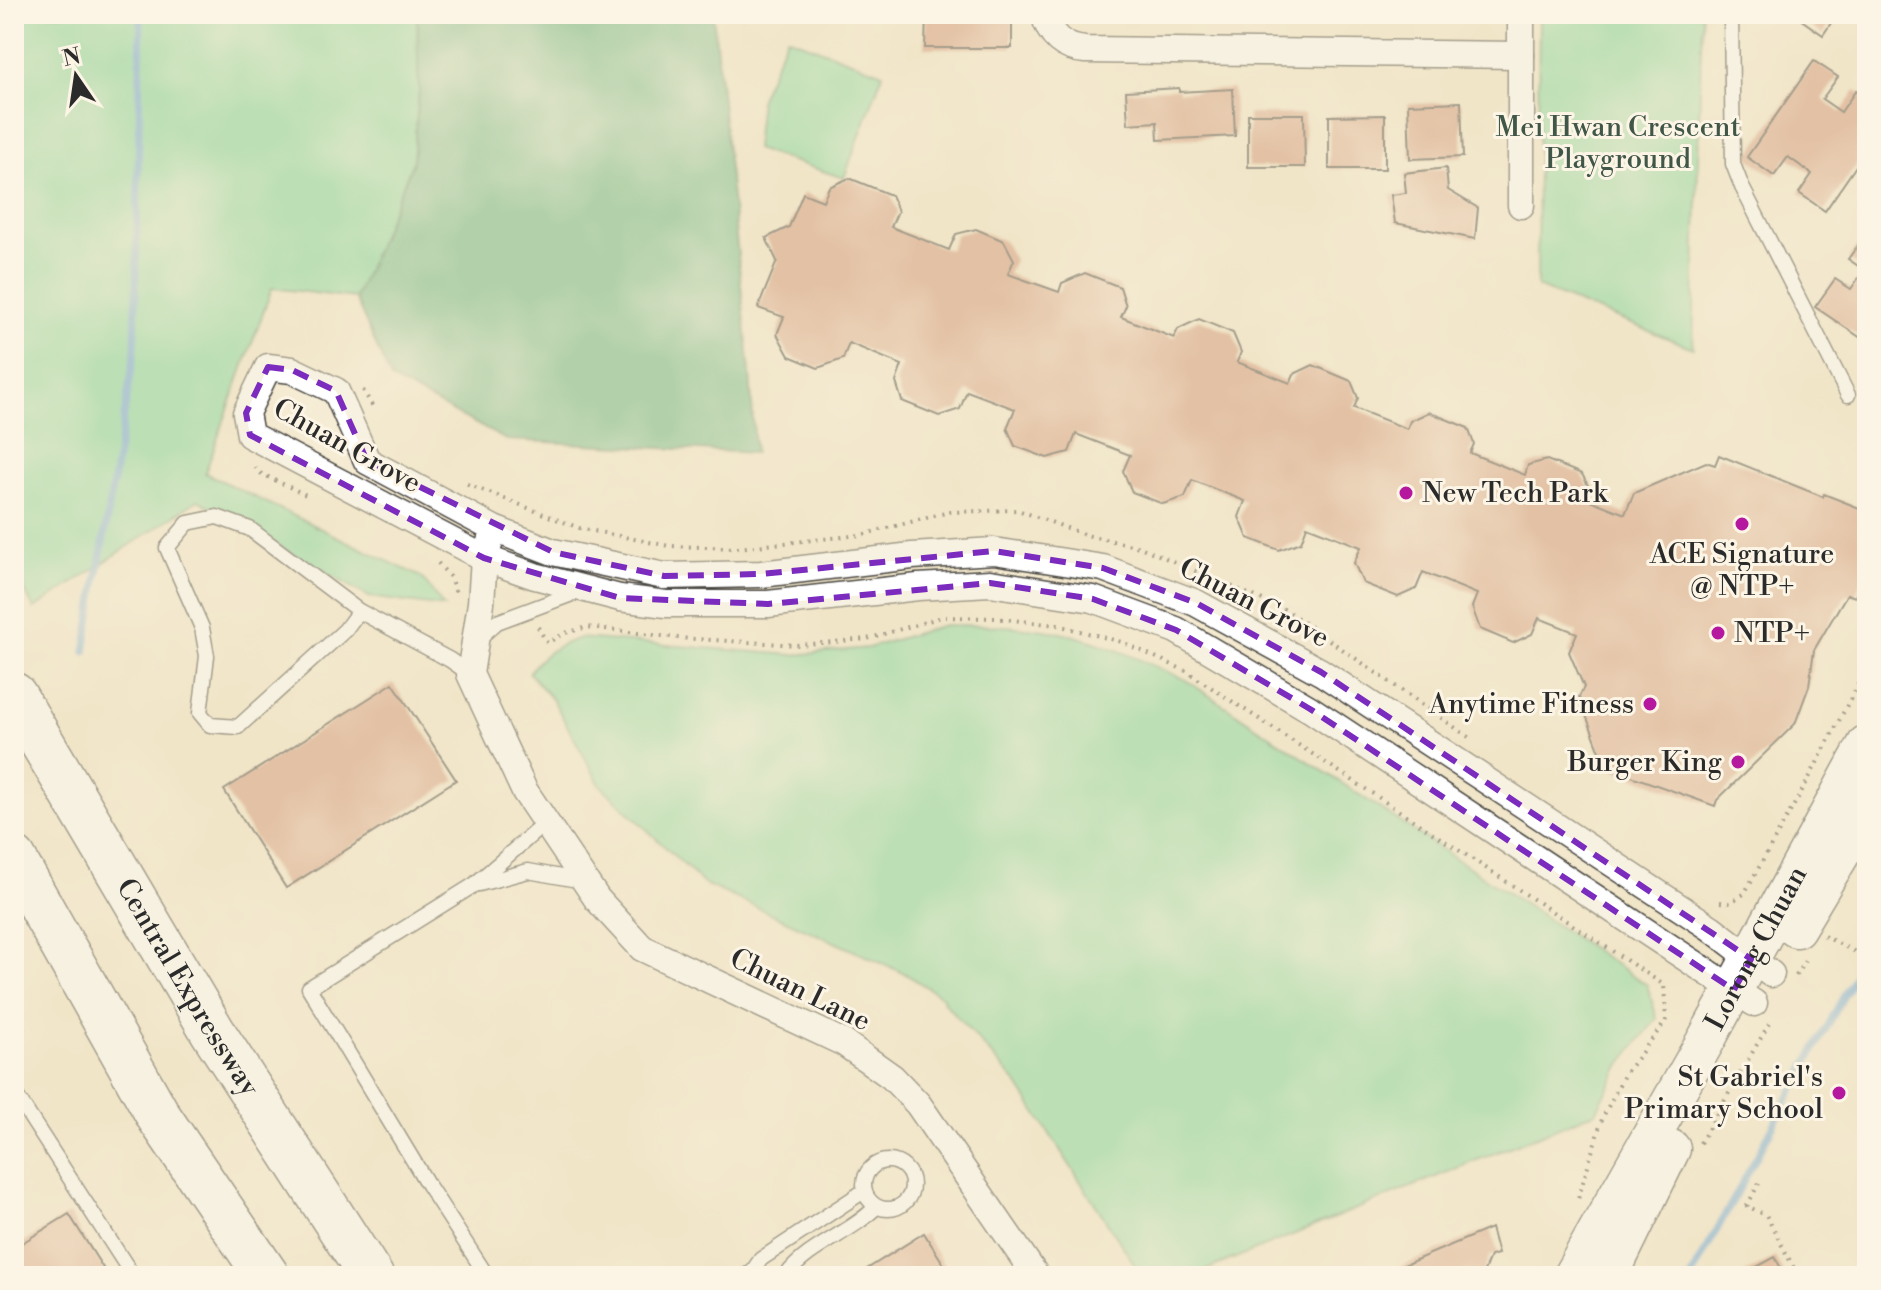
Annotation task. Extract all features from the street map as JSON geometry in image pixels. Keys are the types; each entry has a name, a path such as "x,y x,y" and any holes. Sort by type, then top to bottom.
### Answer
{"highway":[{"name":"Central Expressway","path":"14,677 24,712 213,1032 371,1276"},
{"path":"14,859 159,1117 267,1276"}],"main road":[{"name":"Lorong Chuan","path":"1596,1266 1673,1146 1867,744"},
{"name":"Lorong Chuan","path":"1752,982 1799,923 1867,810"}],"street":[{"path":"1044,14 1057,40 1070,48 1085,50 1521,55"},
{"path":"1521,14 1521,205"},
{"name":"Chuan Grove","path":"268,367 292,370 336,391 367,461 494,529 553,552 664,576 761,574 912,556 994,551 1103,568 1196,603 1321,672 1711,928 1752,982 1310,709 1176,630 1093,599 990,583 918,587 768,604 666,604 620,598 535,576 484,558 250,435 246,413 268,367"},
{"path":"470,674 481,603 484,558 494,529"},
{"name":"Chuan Lane","path":"470,674 524,790 585,881 642,948 844,1043 892,1077 918,1104 1036,1276"}],"lane":[{"path":"1731,14 1733,164 1848,395"},
{"path":"359,611 345,630 238,727 210,725 200,713 207,656 202,628 167,548 188,523 217,517 250,529 359,611 470,674"},
{"path":"474,642 497,622 588,589"},
{"path":"487,1276 309,988 474,885 545,823"},
{"path":"474,885 528,871 585,881"},
{"path":"14,1092 133,1276"},
{"path":"896,1162 910,1176 912,1186 904,1205 885,1210 876,1207 864,1191 863,1181 875,1164 896,1162"},
{"path":"745,1276 761,1259 864,1191"},
{"path":"786,1276 798,1261 865,1218 876,1207"}],"path":[{"path":"547,643 565,633 588,627 678,638 799,645 867,639 942,617 995,618 1057,625 1122,642 1186,671 1664,985 1666,1021 1624,1075 1607,1108 1578,1200"},
{"path":"1780,831 1867,667"},
{"path":"1839,944 1867,958"},
{"path":"1759,1183 1747,1206 1766,1215 1798,1276"}],"highlighted area":[{"path":"268,367 292,370 336,391 367,461 553,552 664,576 761,574 994,551 1103,568 1196,603 1321,672 1751,959 1734,990 1310,709 1176,630 1093,599 990,583 768,604 620,598 484,558 250,435 246,413"}],"green space":[{"path":"14,14 417,14 419,91 413,162 355,298 272,288 205,473 421,577 444,607 369,597 198,500 34,609 14,568"},
{"path":"417,14 713,14 750,372 755,453 506,440 391,379 355,298 413,162 419,91"},
{"name":"Mei Hwan Crescent Playground","path":"1539,14 1702,14 1693,348 1537,287"},
{"path":"787,37 883,73 844,178 755,149 760,98"},
{"path":"944,625 1014,627 1073,636 1121,652 1184,679 1647,985 1657,1018 1621,1064 1596,1112 1191,1276 1142,1276 1016,1082 943,1001 944,998 904,973 704,884 600,785 553,700 529,673 551,651 580,638 793,655 868,648"}],"building":[{"path":"926,14 1012,14 1012,48 925,48"},
{"path":"1793,14 1837,14 1823,35"},
{"path":"1814,61 1838,77 1822,99 1841,112 1856,90 1867,97 1867,150 1825,211 1799,193 1812,174 1788,157 1774,176 1747,157"},
{"path":"1179,88 1179,92 1233,89 1235,136 1158,140 1157,122 1128,124 1126,91"},
{"path":"1461,102 1463,157 1410,159 1408,104"},
{"path":"1248,114 1304,114 1305,167 1248,167"},
{"path":"1385,115 1385,169 1329,169 1329,116"},
{"path":"1446,168 1448,190 1478,208 1475,239 1395,223 1391,195 1406,193 1404,173"},
{"name":"New Tech Park","path":"849,178 891,195 898,211 891,227 949,250 956,234 976,229 1004,241 1014,260 1008,274 1059,292 1062,283 1085,273 1120,287 1126,306 1121,317 1174,338 1178,329 1199,319 1233,333 1241,352 1237,362 1290,383 1294,374 1313,365 1351,381 1358,398 1354,408 1407,429 1410,421 1429,412 1468,428 1474,444 1470,453 1525,475 1528,465 1547,460 1582,474 1590,489 1587,499 1625,514 1634,493 1706,462 1715,465 1719,455 1823,497 1824,494 1867,511 1867,567 1855,597 1847,594 1814,650 1809,686 1795,724 1717,800 1715,806 1606,767 1579,697 1584,687 1569,652 1577,633 1539,618 1532,634 1513,643 1480,629 1472,607 1477,594 1423,572 1416,589 1398,597 1363,583 1354,563 1361,547 1307,526 1301,542 1279,550 1248,538 1239,517 1245,501 1192,480 1185,497 1163,504 1132,492 1123,471 1130,455 1076,434 1069,452 1047,458 1015,446 1007,428 1015,409 967,391 960,409 939,416 902,401 896,382 902,365 849,343 843,359 818,368 789,356 777,334 784,317 758,308 777,261 766,238 789,227 803,193 823,201 829,187"},
{"path":"1861,241 1867,245 1867,342 1815,307 1835,279 1851,289 1864,270 1848,259"},
{"path":"393,683 456,780 286,888 224,790"},
{"path":"69,1214 108,1276 14,1276 14,1248"},
{"path":"1491,1228 1498,1254 1490,1256 1482,1276 1378,1276"},
{"path":"924,1233 951,1276 856,1276"},
{"path":"1775,1257 1785,1276 1740,1276"}],"waterway":[{"path":"85,652 135,350 141,14"},
{"path":"1692,1276 1867,953"}],"place":[{"name":"New Tech Park","path":"1406,493"},
{"name":"ACE Signature @ NTP+","path":"1742,524"},
{"name":"NTP+","path":"1718,633"},
{"name":"Anytime Fitness","path":"1650,704"},
{"name":"Burger King","path":"1738,762"},
{"name":"St Gabriel's Primary School","path":"1839,1093"}]}
